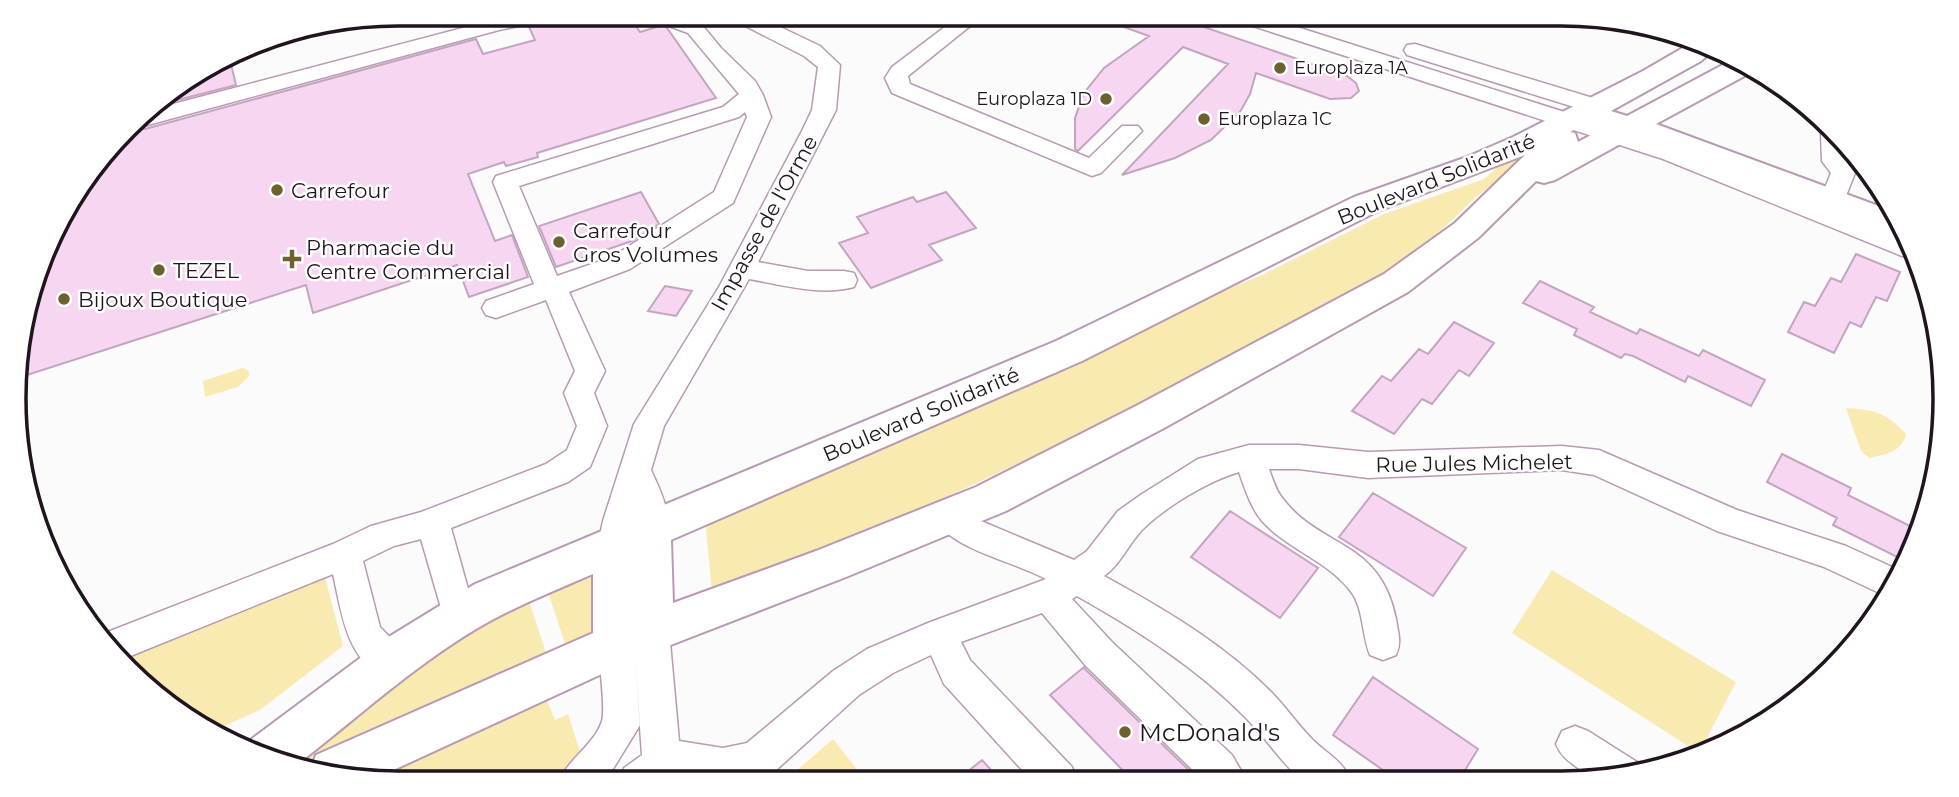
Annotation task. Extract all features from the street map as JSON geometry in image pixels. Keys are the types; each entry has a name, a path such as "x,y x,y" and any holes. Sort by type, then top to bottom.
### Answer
{"main road":[{"name":"Boulevard Solidarité","path":"345,767 633,638 779,584 991,499 1150,417 1396,283 1435,258 1505,195 1695,52"},
{"name":"Boulevard Solidarité","path":"276,750 413,643 458,614 1069,351 1366,204 1605,120 1729,67"},
{"path":"1605,120 1846,182 1881,210"},
{"path":"632,537 633,638"}],"street":[{"path":"203,82 419,26"},
{"path":"157,115 490,26"},
{"path":"496,308 621,264 724,197 759,117 747,86 713,53 695,29 687,26"},
{"name":"Impasse de l'Orme","path":"632,537 635,470 649,424 742,269 824,110 829,65 812,51 761,26"},
{"path":"960,26 896,78 896,84 906,92 1092,168 1130,131"},
{"path":"1268,26 1605,120"},
{"path":"1328,26 1437,56 1605,120 1671,154 1899,245"},
{"path":"119,644 401,528 433,521 557,473 579,458 592,426 579,393 590,371 505,182 731,112 752,95"},
{"path":"1834,146 1835,161 1846,182"},
{"path":"742,269 808,280 844,280"},
{"path":"1250,457 1272,510 1305,537 1338,557 1358,576 1372,597 1382,644"},
{"name":"Rue Jules Michelet","path":"661,771 680,757 747,771 846,683 880,661 1063,587 1099,561 1130,521 1153,503 1209,468 1250,457 1298,457 1368,465 1562,458 1599,463 1729,521 1834,556 1885,580"},
{"path":"948,516 969,531 1052,565 1063,587 1058,609 1099,654 1220,771"},
{"path":"433,521 458,614"},
{"path":"350,551 364,635 389,662"},
{"path":"1063,587 1157,623 1214,666 1259,705 1298,752 1320,771"},
{"path":"940,635 957,672 1049,771"},
{"path":"633,638 658,694 654,771"},
{"path":"589,771 621,725 633,638"},
{"path":"1575,744 1611,768"}],"shaded area":[{"path":"1534,149 1537,152 1477,196 1426,245 1385,274 1166,394 934,503 712,592 705,518 1166,314 1262,275 1384,214 1484,179 1501,164"},
{"path":"243,368 249,371 249,376 238,387 205,397 203,381"},
{"path":"1846,408 1872,411 1892,421 1906,434 1901,445 1892,452 1869,458 1861,451"},
{"path":"595,569 599,631 567,650 546,586"},
{"path":"1552,570 1736,682 1705,741 1690,747 1512,633"},
{"path":"325,577 343,646 260,710 223,726 172,694 129,655"},
{"path":"527,595 548,659 320,763 293,755 440,640"},
{"path":"546,698 555,720 568,714 582,758 569,771 390,771"},
{"path":"833,739 858,771 796,771"}],"building":[{"name":"Carrefour","path":"636,26 640,32 664,26 716,98 537,153 538,157 506,166 504,162 468,174 495,241 512,235 528,277 469,297 457,265 313,313 306,285 27,375 39,302 65,234 76,212 103,172 142,129 476,39 483,54 535,40 529,27"},
{"path":"1121,26 1201,26 1347,76 1356,83 1359,91 1351,98 1330,99 1256,73 1250,94 1240,112 1211,140 1175,158 1122,175 1228,64 1183,47 1078,151 1075,149 1075,118 1084,93 1104,68 1149,36"},
{"path":"232,66 236,85 175,101"},
{"path":"641,192 659,224 632,241 556,267 539,226"},
{"path":"946,192 976,228 929,245 942,260 871,288 839,243 868,233 857,217 913,197 917,202"},
{"path":"1856,254 1900,272 1887,301 1876,297 1861,327 1850,322 1834,353 1788,332 1804,302 1815,306 1831,278 1841,282"},
{"path":"1540,281 1594,307 1590,312 1637,334 1640,329 1699,356 1703,350 1765,380 1751,406 1688,376 1685,382 1633,356 1625,354 1621,358 1574,335 1577,329 1523,303"},
{"path":"665,286 692,291 676,316 648,311"},
{"path":"1454,322 1494,343 1469,376 1459,370 1432,404 1422,399 1394,434 1352,411 1382,376 1391,381 1419,349 1428,354"},
{"path":"1782,454 1851,488 1848,495 1910,526 1897,557 1833,525 1837,518 1767,482"},
{"path":"1373,493 1466,548 1433,596 1339,537"},
{"path":"1230,511 1318,568 1280,618 1191,557"},
{"name":"McDonald's","path":"1084,667 1190,771 1123,771 1050,695"},
{"path":"1373,677 1478,749 1465,771 1384,771 1333,735"},
{"path":"982,760 992,771 968,771"}],"place":[{"name":"Europlaza 1A","path":"1280,68"},
{"name":"Europlaza 1D","path":"1106,99"},
{"name":"Europlaza 1C","path":"1204,119"},
{"name":"Carrefour","path":"277,190"},
{"name":"Carrefour Gros Volumes","path":"559,242"},
{"name":"Pharmacie du Centre Commercial","path":"292,259"},
{"name":"TEZEL","path":"159,270"},
{"name":"Bijoux Boutique","path":"64,299"},
{"name":"McDonald's","path":"1125,732"}]}
